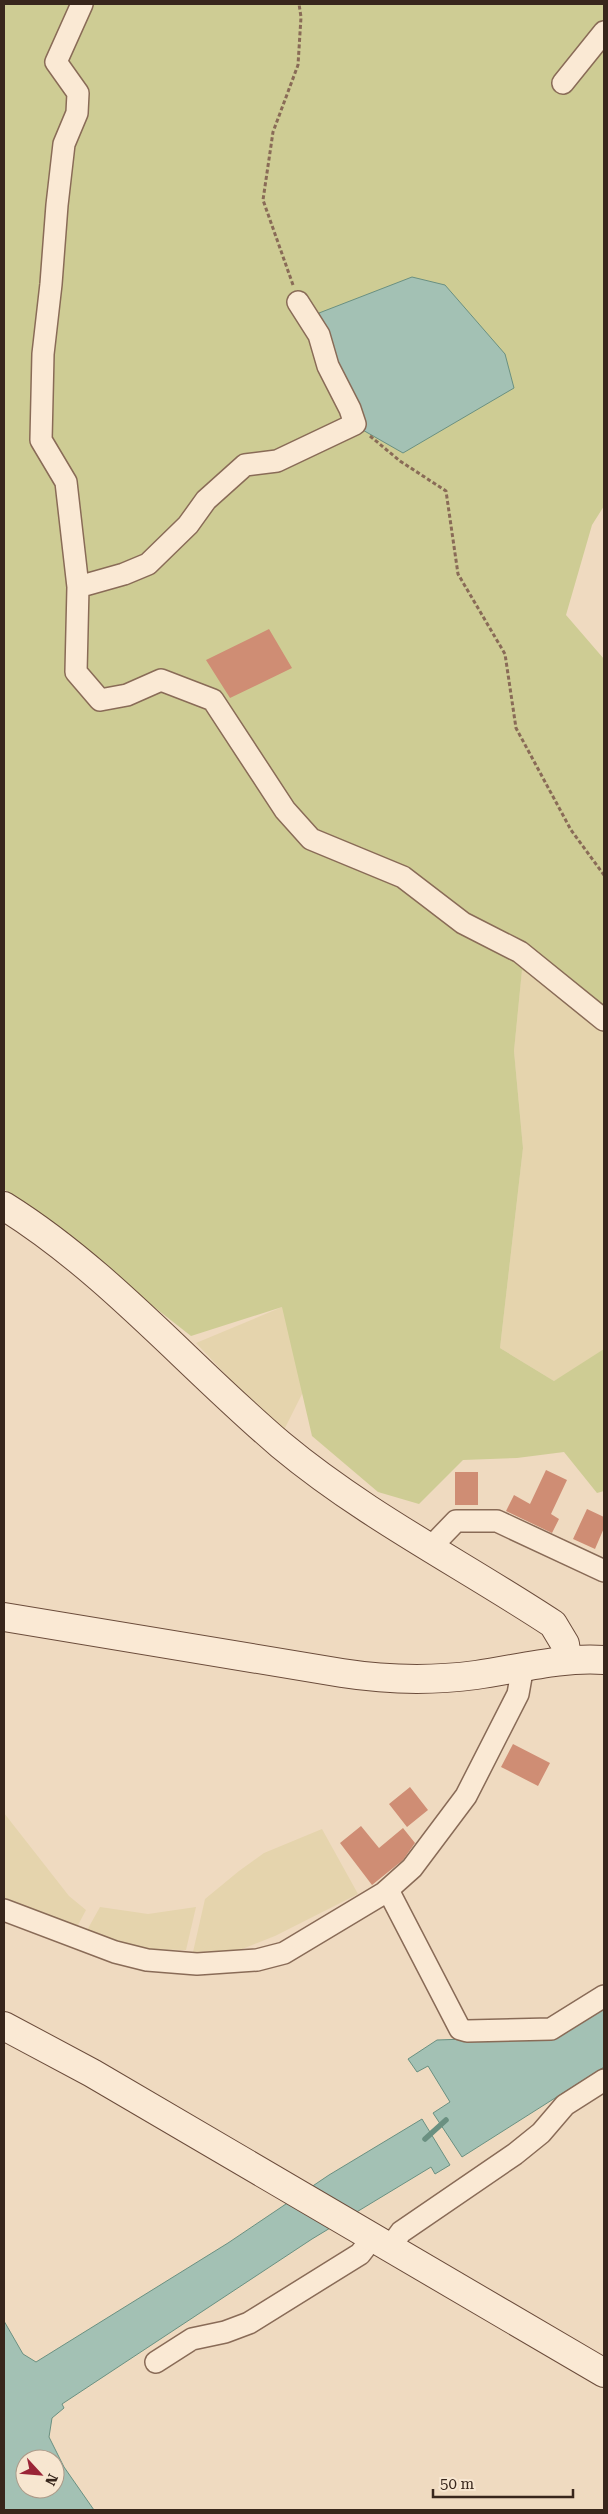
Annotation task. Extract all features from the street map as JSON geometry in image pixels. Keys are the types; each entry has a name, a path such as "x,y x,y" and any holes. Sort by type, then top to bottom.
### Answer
{"street":[{"path":"82,4 56,62 78,93 77,113 64,144 56,205 51,284 43,354 41,440 66,482 78,587 76,672 100,700 127,695 161,680 213,700 285,810 311,839 403,877 463,923 520,952 604,1020"},
{"path":"563,82 604,32"},
{"path":"78,587 124,574 148,564 188,525 206,500 245,465 277,461 355,424 350,408 328,366 319,335 298,302"},
{"path":"4,1206 69,1250 273,1438 330,1485 553,1624 565,1644 567,1660"},
{"path":"430,1548 456,1521 497,1520 604,1571"},
{"path":"4,1617 364,1676 446,1678 567,1660 604,1660"},
{"path":"4,1910 131,1957 164,1963 197,1964 256,1960 284,1953 388,1890 412,1868 466,1796 518,1694 523,1666"},
{"path":"388,1890 460,2029 467,2031 551,2029 604,1996"},
{"path":"4,2026 67,2059 604,2373"},
{"path":"156,2362 192,2339 225,2332 249,2323 360,2254 375,2238 401,2232 511,2157 541,2133 565,2105 604,2080"}],"path":[{"path":"298,302 263,200 273,132 298,65 301,17 299,4"},
{"path":"355,424 400,461 446,492 458,574 504,654 516,728 571,830 604,875"}],"shaded area":[{"path":"4,4 604,4 604,506 592,525 566,615 604,659 604,1013 522,970 514,1051 523,1148 500,1348 554,1381 604,1349 604,1491 597,1493 564,1452 517,1458 463,1460 419,1504 378,1492 312,1436 282,1307 191,1336 4,1189"},
{"path":"412,277 445,285 505,354 514,388 403,453 361,429 319,313"},
{"path":"522,969 604,1013 604,1354 554,1381 500,1348 523,1148 514,1051"},
{"path":"327,1242 302,1394 282,1434 196,1343 282,1307"},
{"path":"4,1813 69,1896 86,1910 77,1927 4,1904"},
{"path":"322,1829 358,1894 275,1936 237,1951 193,1952 205,1899 264,1853"},
{"path":"100,1907 148,1914 196,1907 186,1950 136,1949 86,1932"},
{"path":"604,2008 604,2067 462,2157 433,2113 450,2102 428,2066 417,2072 408,2059 437,2040 552,2036"},
{"path":"422,2119 450,2165 435,2174 431,2167 312,2239 62,2404 64,2408 52,2418 49,2437 55,2449 15,2449 15,2499 65,2499 65,2468 94,2510 4,2510 4,2321 23,2354 36,2362 228,2243 329,2175"}],"building":[{"path":"269,629 292,668 230,698 206,660"},
{"path":"546,1470 567,1480 551,1514 559,1519 552,1533 506,1511 514,1495 530,1504"},
{"path":"455,1472 478,1472 478,1505 455,1505"},
{"path":"587,1509 604,1517 604,1528 595,1549 573,1539"},
{"path":"513,1744 550,1763 538,1786 501,1767"},
{"path":"410,1787 428,1810 407,1827 389,1804"},
{"path":"361,1826 379,1848 403,1828 415,1843 403,1860 372,1885 340,1843"}],"waterway":[{"path":"425,2139 446,2120"}]}
